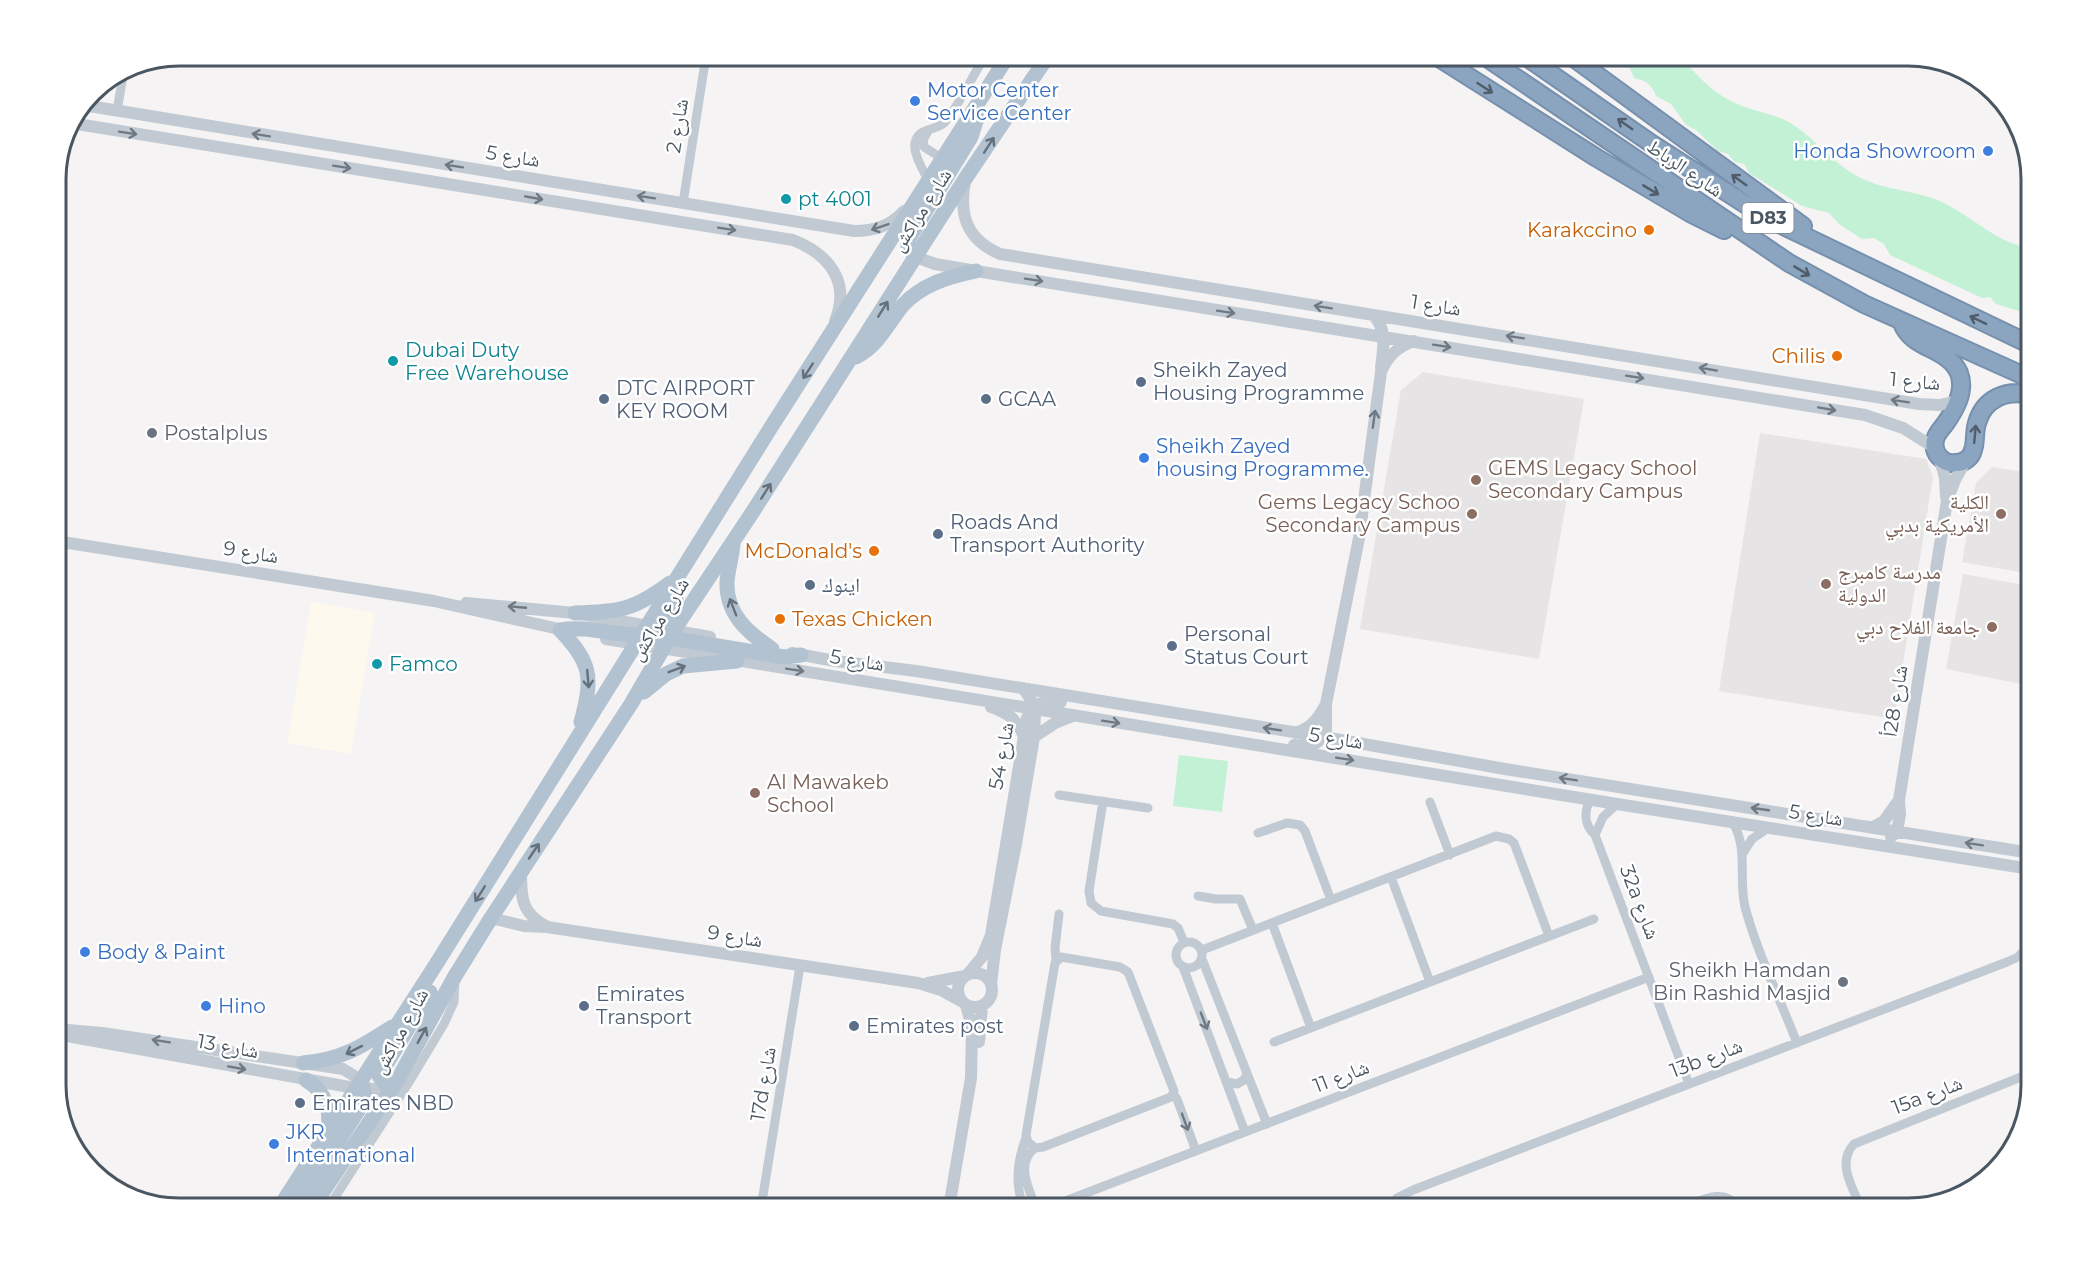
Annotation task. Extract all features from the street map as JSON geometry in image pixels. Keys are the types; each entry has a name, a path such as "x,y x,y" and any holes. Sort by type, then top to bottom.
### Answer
{"highway":[{"path":"1452,66 1548,128 1681,208 1729,232 1753,240"},
{"name":"شارع الرباط","path":"1499,66 1753,240 1826,285 1902,322 2021,375"},
{"name":"شارع الرباط","path":"1540,66 1767,218 2021,340"},
{"path":"1584,66 1837,252"},
{"path":"1902,322 1912,339 1946,357 1953,364 1961,381 1958,401 1935,440 1937,452 1952,464 1966,460 1974,450 1976,423 1986,405 1995,398 2011,393 2021,394"}],"main road":[{"name":"شارع مراكش","path":"319,1198 395,1084 455,976 491,918 631,704 679,576 768,431 824,347 1002,66"},
{"name":"شارع مراكش","path":"286,1198 328,1131 360,1086 577,737 733,539 965,179 1041,66"},
{"path":"916,257 908,247 908,240 971,137 982,97"},
{"path":"850,360 872,346 903,306 922,289 944,279 976,271"},
{"path":"594,762 596,747 602,733 650,654 667,613 700,561 707,532"},
{"path":"733,539 728,579 732,609 736,618 750,633 772,649"},
{"path":"576,613 609,612 634,606 679,576"},
{"path":"560,630 579,628 656,637 784,657 801,655"},
{"path":"560,630 578,649 589,680 589,693 577,737"},
{"path":"631,704 674,669 692,664 737,661"},
{"path":"395,1084 386,1085 379,1076 431,989 435,978 435,966"},
{"path":"303,1063 325,1061 346,1055 399,1022"},
{"path":"306,1080 320,1091 325,1099 330,1114 328,1131"},
{"path":"303,1198 364,1101 360,1086"}],"street":[{"name":"شارع 2","path":"683,203 704,66"},
{"path":"926,186 915,145 921,133 946,120 979,66"},
{"path":"117,111 122,82"},
{"name":"شارع 5","path":"92,107 854,231 876,229 896,220 926,186"},
{"name":"شارع 5","path":"80,124 793,240 821,255 831,266 837,280 840,295 839,310 824,347"},
{"path":"929,129 924,136 924,147 943,159"},
{"name":"شارع 1","path":"965,179 962,208 965,221 972,234 980,242 1000,254 1929,405 1958,401"},
{"path":"602,209 608,201 607,191"},
{"name":"شارع 1","path":"916,257 935,264 976,271 1865,415 1903,428 1937,452"},
{"path":"1195,735 1214,733 1298,746 1316,743 1324,737 1327,721 1326,704 1359,538 1381,372 1384,337 1379,321 1373,315"},
{"path":"1381,372 1385,361 1393,352 1414,341"},
{"path":"1691,386 1727,384 1804,397 1809,395 1812,387"},
{"name":"شارع 28أ","path":"1937,452 1945,478 1947,501"},
{"name":"شارع 28أ","path":"1897,832 1900,814 1899,800 1947,501 1966,460"},
{"name":"شارع 9","path":"66,543 441,602 560,630"},
{"name":"شارع 9","path":"441,602 576,613 656,637"},
{"name":"شارع 5","path":"656,637 772,649 1023,688 1505,769 2021,851"},
{"name":"شارع 5","path":"656,637 737,661 2021,868"},
{"path":"1023,688 1033,708 1039,703 1049,701 1154,715 1181,715"},
{"path":"980,700 1009,715 1029,737 1055,723 1075,716"},
{"path":"1294,733 1316,722 1326,704"},
{"name":"شارع 54","path":"966,976 982,957 991,936 1029,737 1035,719 1033,708"},
{"name":"شارع 54","path":"991,984 995,950 1016,844 1029,737"},
{"path":"1590,800 1607,793 1683,803 1698,799"},
{"path":"1059,795 1148,808"},
{"name":"32a شارع","path":"1590,800 1586,821 1595,834 1689,1084"},
{"name":"شارع 28أ","path":"1872,828 1884,821 1899,800"},
{"path":"1103,801 1089,891 1091,903 1101,911 1173,924 1184,942"},
{"path":"1430,802 1450,855"},
{"path":"1595,834 1603,817 1617,804"},
{"path":"1732,821 1741,838 1742,889 1749,920 1797,1042"},
{"path":"1258,833 1287,823 1300,825 1305,831 1331,900"},
{"path":"1790,831 1806,826 1887,837 1897,832"},
{"path":"1743,853 1752,839 1769,827"},
{"path":"1183,966 1192,968 1196,966 1202,955 1253,930 1496,836 1509,838 1517,849 1549,936"},
{"path":"521,871 522,897 525,908 532,918 547,927"},
{"path":"1391,877 1430,982"},
{"path":"1198,896 1216,899 1240,898 1253,930"},
{"path":"1020,1198 1018,1183 1021,1156 1056,960 1059,914"},
{"name":"شارع 9","path":"491,918 524,926 547,927 918,983 941,990 963,1003"},
{"path":"1274,1042 1594,919"},
{"path":"1272,923 1311,1028"},
{"path":"1245,1132 1183,966 1176,956 1178,948 1184,942 1192,941 1202,955 1267,1124"},
{"name":"13b شارع","path":"1402,1198 1413,1190 2021,954"},
{"path":"1056,960 1064,957 1120,967 1128,972 1196,1151"},
{"name":"17d شارع","path":"763,1198 800,966"},
{"path":"951,1198 970,1078 972,1027 959,996 959,986 966,976 984,975 991,984 990,999 982,1006 974,1007 963,1003"},
{"path":"335,1198 444,1024 454,1002 455,976"},
{"name":"شارع 9","path":"918,983 966,976"},
{"name":"شارع 11","path":"1075,1198 1649,977"},
{"path":"970,1078 976,1063 982,1006"},
{"name":"شارع 13","path":"66,1030 102,1033 343,1069 353,1073 360,1086"},
{"name":"شارع 13","path":"66,1036 306,1080 360,1086 395,1084"},
{"path":"1226,1081 1237,1084 1244,1080 1247,1073"},
{"name":"15a شارع","path":"1858,1198 1845,1160 1854,1144 2021,1077"},
{"path":"1032,1198 1027,1184 1025,1165 1029,1153 1035,1148 1043,1147 1168,1098 1173,1094"},
{"path":"1026,1138 1035,1148"}],"shaded area":[{"name":"Gems Legacy Schoo Secondary Campus","path":"1423,372 1584,399 1539,659 1360,629 1401,390"},
{"name":"مدرسة كامبرج الدولية","path":"1760,433 1926,459 1933,477 1894,719 1719,691"},
{"name":"الكلية الأمريكية بدبي","path":"1992,467 2021,471 2021,572 1962,562 1976,483"},
{"name":"جامعة الفلاح دبي","path":"1963,574 2021,584 2021,684 1946,669"},
{"path":"311,602 375,613 351,754 287,743"}],"green space":[{"path":"1628,66 1689,66 1702,80 1727,99 1790,123 1842,166 1859,177 1869,182 1942,202 1996,235 2021,246 2021,312 1996,304 1990,297 1982,298 1890,255 1884,244 1874,238 1862,239 1839,224 1829,213 1802,206 1749,173 1744,164 1735,162 1728,154 1718,151 1696,130 1686,125 1671,104 1656,96 1645,82 1634,78"},
{"path":"1179,755 1228,761 1222,812 1173,806"}],"place":[{"name":"Motor Center Service Center","path":"915,101"},
{"name":"Honda Showroom","path":"1988,151"},
{"name":"pt 4001","path":"786,199"},
{"name":"Karakccino","path":"1649,230"},
{"name":"Chilis","path":"1837,356"},
{"name":"Dubai Duty Free Warehouse","path":"393,361"},
{"name":"Sheikh Zayed Housing Programme","path":"1141,382"},
{"name":"DTC AIRPORT KEY ROOM","path":"604,399"},
{"name":"GCAA","path":"986,399"},
{"name":"Postalplus","path":"152,433"},
{"name":"Sheikh Zayed housing Programme.","path":"1144,458"},
{"name":"GEMS Legacy School Secondary Campus","path":"1476,480"},
{"name":"Gems Legacy Schoo Secondary Campus","path":"1472,514"},
{"name":"الكلية الأمريكية بدبي","path":"2001,514"},
{"name":"Roads And Transport Authority","path":"938,534"},
{"name":"McDonald's","path":"874,551"},
{"name":"مدرسة كامبرج الدولية","path":"1826,584"},
{"name":"اينوك","path":"810,585"},
{"name":"Texas Chicken","path":"780,619"},
{"name":"جامعة الفلاح دبي","path":"1992,627"},
{"name":"Personal Status Court","path":"1172,646"},
{"name":"Famco","path":"377,664"},
{"name":"Al Mawakeb School","path":"755,793"},
{"name":"Body & Paint","path":"85,952"},
{"name":"Sheikh Hamdan Bin Rashid Masjid","path":"1843,982"},
{"name":"Hino","path":"206,1006"},
{"name":"Emirates Transport","path":"584,1006"},
{"name":"Emirates post","path":"854,1026"},
{"name":"Emirates NBD","path":"300,1103"},
{"name":"JKR International","path":"274,1144"}]}
